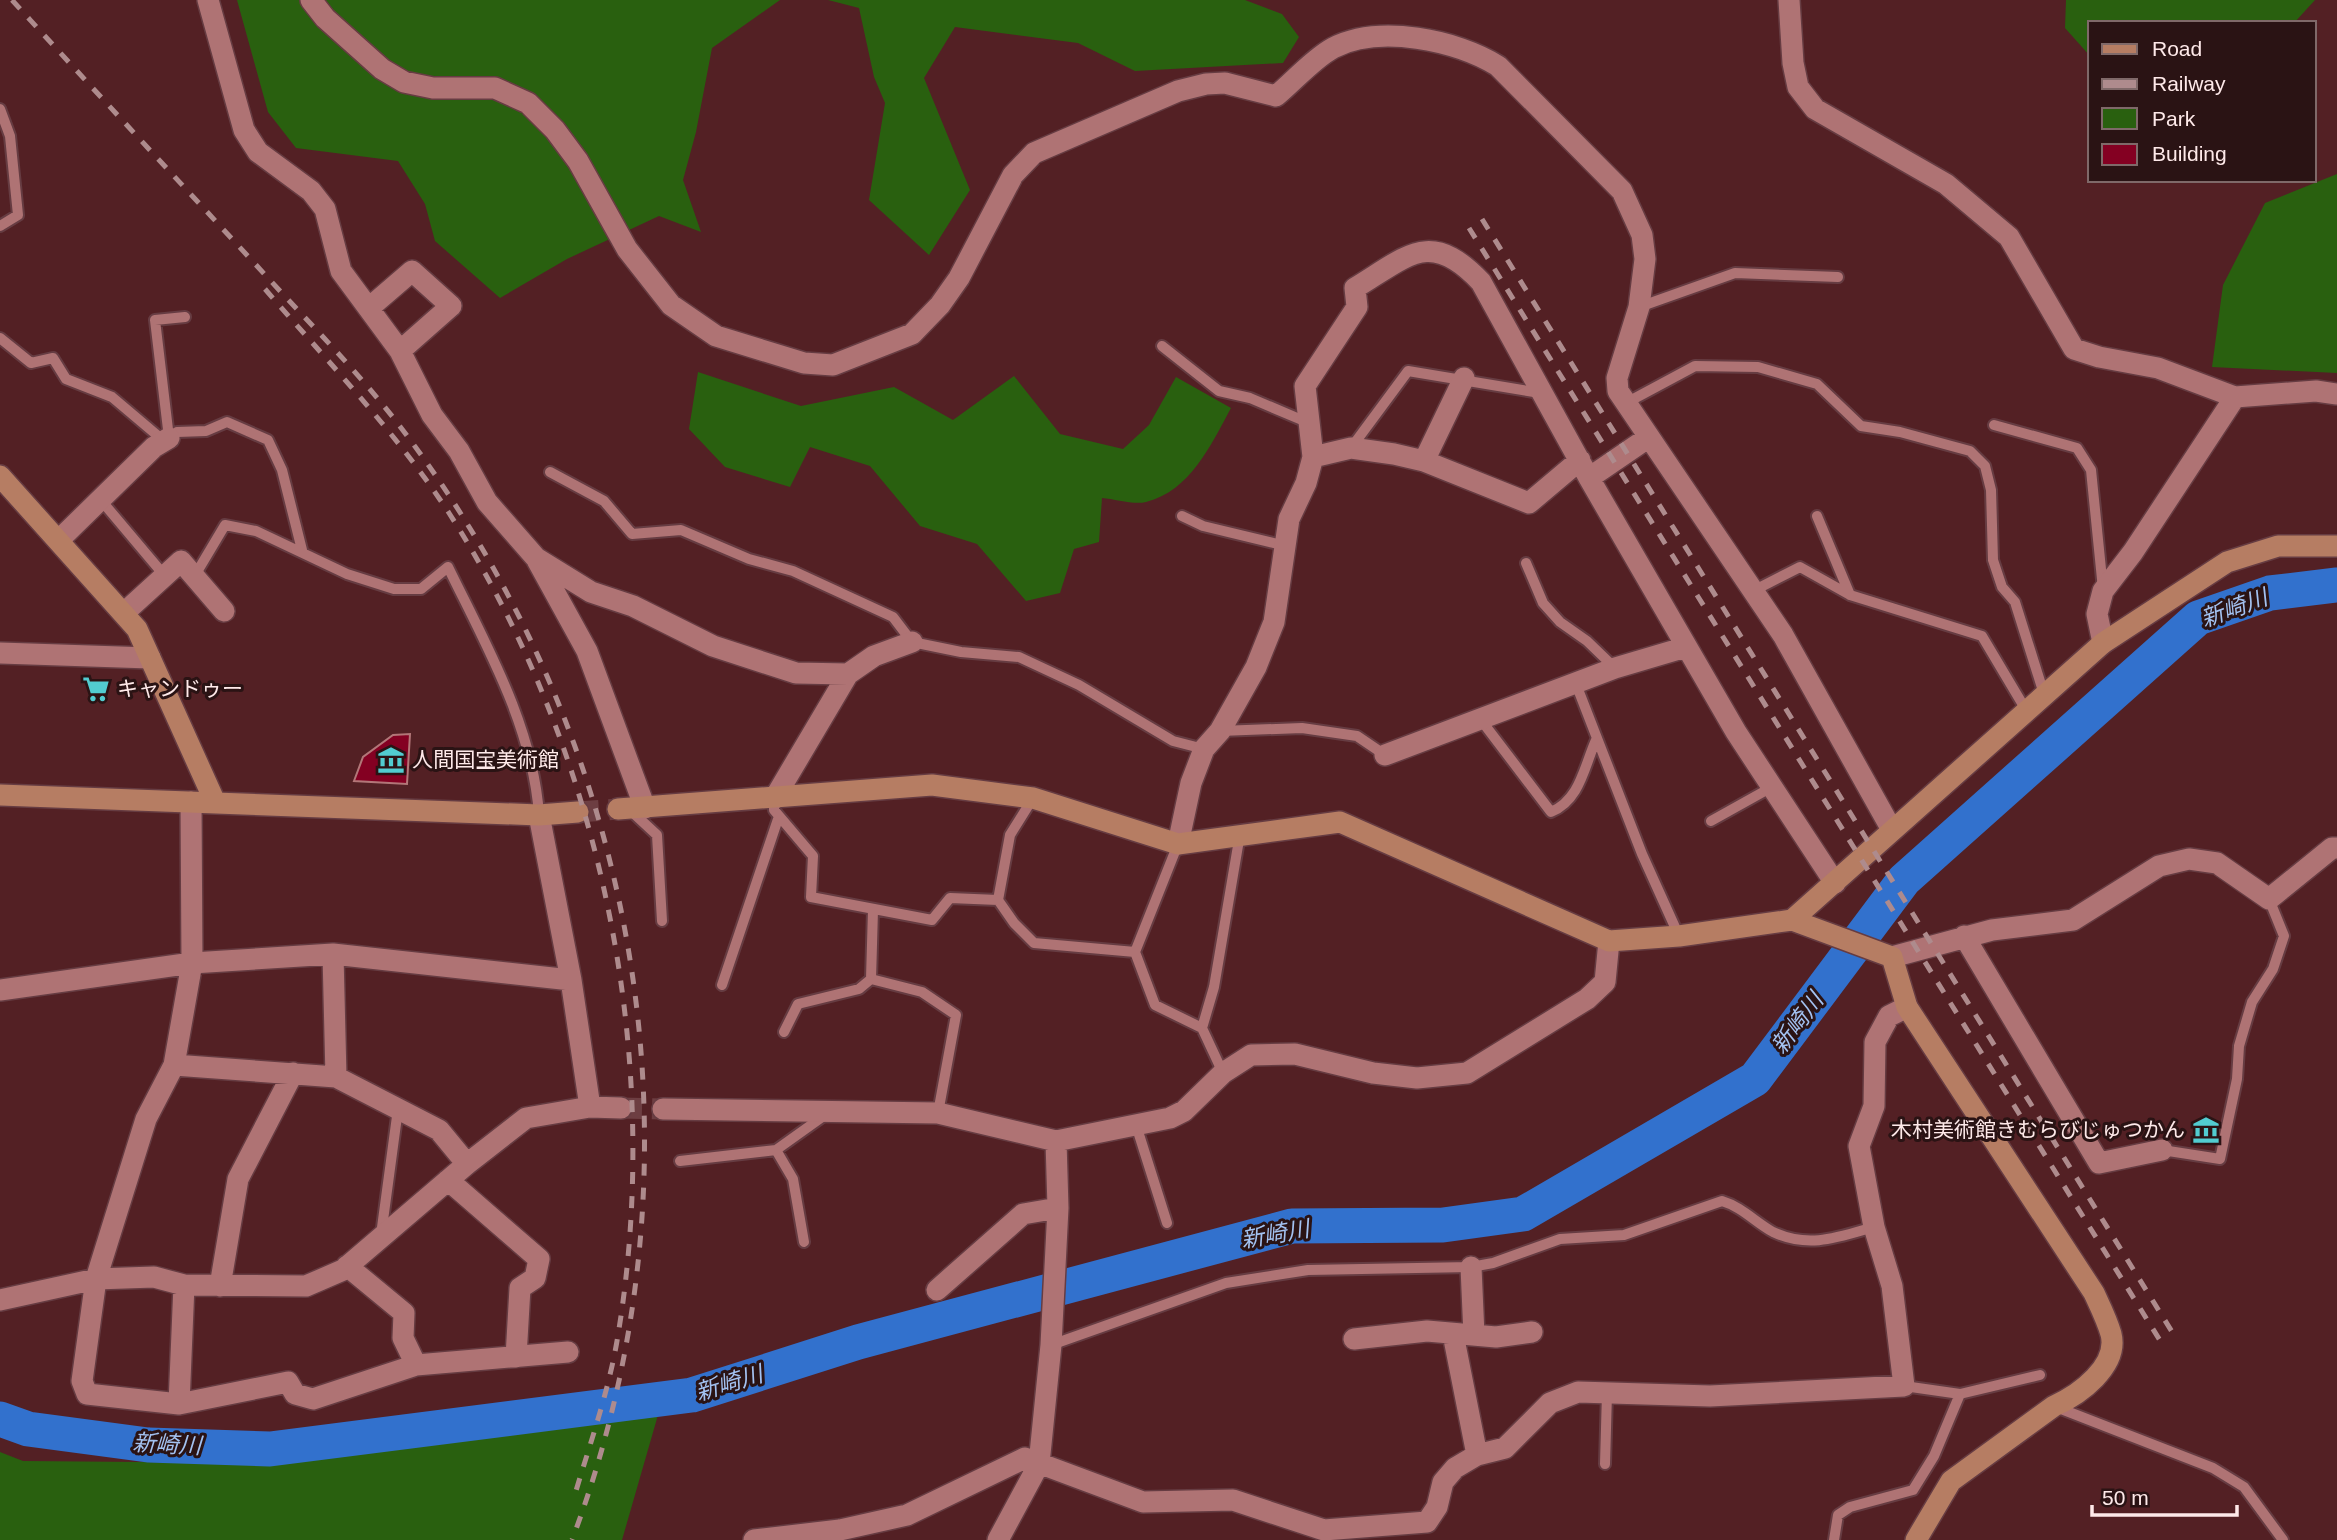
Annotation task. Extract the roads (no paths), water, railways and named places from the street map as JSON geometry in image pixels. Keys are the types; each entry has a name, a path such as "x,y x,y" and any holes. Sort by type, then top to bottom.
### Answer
{"street":[{"path":"208,0 244,130 258,152 311,191 325,209 341,271 400,351 432,415 459,451 487,502 536,558 587,651 631,809 777,808 932,785 1033,799 1178,844 1340,822 1608,941 1679,936 1792,920 1886,955 1964,936 2073,920 2159,866 2189,859 2217,863 2269,899 2332,848 2337,848"},
{"path":"310,0 325,18 382,69 404,82 433,88 495,88 528,103 555,130 578,161 626,249 671,305 716,336 804,363 833,365 912,334 940,305 959,278 1013,175 1034,153 1178,91 1206,84 1225,83 1276,96 1333,48 1360,38 1407,36 1478,53 1498,66 1622,191 1642,235 1645,259 1640,307 1616,378 1618,391 1783,635 1892,830"},
{"path":"1789,0 1793,63 1798,87 1815,109 1946,184 2008,237 2074,349 2099,357 2158,368 2235,397 2316,391 2337,394"},
{"path":"1178,844 1191,783 1204,749 1220,731 1256,667 1275,622 1289,519 1307,483 1313,457 1312,425 1305,386 1357,307 1355,288 1418,250 1445,253 1466,266 1482,282 1686,647 1835,883"},
{"path":"369,308 412,271 451,306 400,351"},
{"path":"1424,461 1464,378"},
{"path":"2104,643 2097,614 2103,591 2133,552 2235,397"},
{"path":"1313,457 1351,448 1424,461 1529,503 1585,469 1649,437"},
{"path":"60,539 154,447 166,439"},
{"path":"0,476 125,612 150,658 215,803"},
{"path":"1792,920 2043,694 2104,643 2227,562 2278,546 2337,546"},
{"path":"536,558 591,592 633,606 712,646 796,673 848,674"},
{"path":"125,612 181,561 224,611"},
{"path":"777,808 848,674 874,656 912,642"},
{"path":"1385,755 1615,668 1686,647"},
{"path":"0,653 150,658"},
{"path":"0,795 539,815 579,812"},
{"path":"191,802 192,963 174,1065 146,1119 96,1279 82,1381 87,1394 179,1404 288,1382 295,1394 313,1399 416,1365 568,1352"},
{"path":"539,815 571,980 590,1107"},
{"path":"1964,936 2099,1163 2162,1150"},
{"path":"663,1109 828,1113 937,1112 1056,1141 1170,1118 1184,1111 1223,1073 1251,1055 1295,1054 1373,1073 1417,1078 1468,1073 1587,999 1605,982 1608,941"},
{"path":"0,990 192,963 333,954 571,980"},
{"path":"333,954 335,1077"},
{"path":"1886,955 1907,1007 2094,1293 2112,1336 2105,1367 2073,1398 2054,1406 1951,1481 1916,1540"},
{"path":"754,1540 841,1530 907,1515 1025,1458 1143,1502 1233,1500 1324,1530 1427,1521 1437,1507 1443,1482 1455,1468 1477,1455 1505,1448 1550,1403 1578,1392 1710,1396 1904,1386 1892,1286 1874,1227 1859,1146 1874,1105 1875,1042 1889,1016 1907,1007"},
{"path":"174,1065 335,1077 439,1130 467,1164"},
{"path":"220,1286 238,1179 293,1073"},
{"path":"0,1300 96,1279 154,1277 184,1285 306,1286 347,1266 467,1164 526,1118 590,1107 621,1108"},
{"path":"999,1540 1039,1464 1052,1336 1058,1208 1056,1141"},
{"path":"448,1180 539,1259 535,1278 520,1288 516,1357"},
{"path":"937,1290 1023,1214 1058,1208"},
{"path":"347,1266 404,1313 403,1338 416,1365"},
{"path":"1471,1268 1464,1334 1477,1455"},
{"path":"179,1404 184,1285"},
{"path":"1354,1339 1427,1331 1496,1337 1532,1332"}],"lane":[{"path":"0,109 10,136 18,215 0,226"},
{"path":"1640,307 1735,273 1838,277"},
{"path":"166,439 155,320 185,317"},
{"path":"0,338 31,363 52,358 66,379 112,397 166,439"},
{"path":"1162,346 1219,391 1250,398 1312,425"},
{"path":"1626,403 1695,366 1758,367 1817,384 1861,426 1900,432 1970,450 1985,466 1991,490 1993,560 2002,587 2015,602 2043,694"},
{"path":"1351,448 1408,370 1543,393"},
{"path":"166,439 177,432 206,431 227,422 268,440 282,470 302,550"},
{"path":"1994,425 2077,448 2091,470 2103,591"},
{"path":"551,472 604,500 632,534 681,530 749,559 793,571 893,617 912,642 961,652 1019,656 1080,685 1173,741 1204,749"},
{"path":"100,499 164,575"},
{"path":"1182,516 1203,526 1286,545"},
{"path":"1817,516 1850,595"},
{"path":"194,577 225,525 256,531 302,550 347,574 394,589 421,589 447,567 503,678 537,786 539,815"},
{"path":"1526,563 1543,603 1560,622 1587,641 1615,668"},
{"path":"1753,591 1800,567 1850,595 1982,636 2026,710"},
{"path":"1576,684 1679,936"},
{"path":"1481,720 1550,812 1563,807 1576,795 1597,740"},
{"path":"1220,731 1302,728 1357,736 1385,755"},
{"path":"1711,821 1772,787"},
{"path":"1033,799 1010,835 998,900 1014,923 1034,943 1135,952"},
{"path":"777,808 813,856 811,897 932,920 950,898 998,900"},
{"path":"722,985 777,808"},
{"path":"631,809 657,835 662,921"},
{"path":"1202,1028 1214,987 1240,834"},
{"path":"1178,844 1135,952 1155,1006 1202,1028 1223,1073"},
{"path":"2162,1150 2220,1159 2237,1079 2239,1046 2252,1002 2273,969 2284,936 2269,899"},
{"path":"784,1032 798,1004 859,989 871,979 873,909"},
{"path":"871,979 922,992 956,1015 937,1112"},
{"path":"380,1238 398,1109"},
{"path":"680,1161 776,1150 828,1113"},
{"path":"1136,1125 1167,1223"},
{"path":"776,1150 793,1180 804,1242"},
{"path":"1052,1336 1226,1283 1308,1270 1471,1268 1560,1239 1624,1235 1722,1201 1737,1206 1773,1231 1801,1241 1822,1242 1874,1227"},
{"path":"1904,1386 1961,1394 2040,1375"},
{"path":"1605,1464 1608,1393"},
{"path":"1834,1540 1838,1515 1850,1507 1913,1490 1934,1456 1961,1394"},
{"path":"2054,1406 2213,1468 2244,1487 2283,1540"}],"waterway":[{"name":"新崎川","path":"0,1419 28,1429 148,1445 270,1449 692,1395 858,1342 1292,1226 1443,1225 1523,1214 1755,1079 1904,880 2198,618 2270,593 2337,585"}],"tunnel":[{"path":"578,812 618,809"},
{"path":"621,1108 663,1109"}],"railway":[{"path":"12,0 391,414 489,560 553,691 601,827 631,968 644,1112 639,1256 615,1399 572,1540"},
{"path":"1482,219 2174,1335"},
{"path":"1469,228 2161,1342"},
{"path":"265,289 384,426 449,513 502,606 547,704 582,806 609,912 626,1019 633,1127 630,1235 617,1341 604,1399 575,1494"}],"place":[{"name":"キャンドゥー","path":"96,689"},
{"name":"人間国宝美術館","path":"391,760"},
{"name":"木村美術館きむらびじゅつかん","path":"2206,1130"}]}
